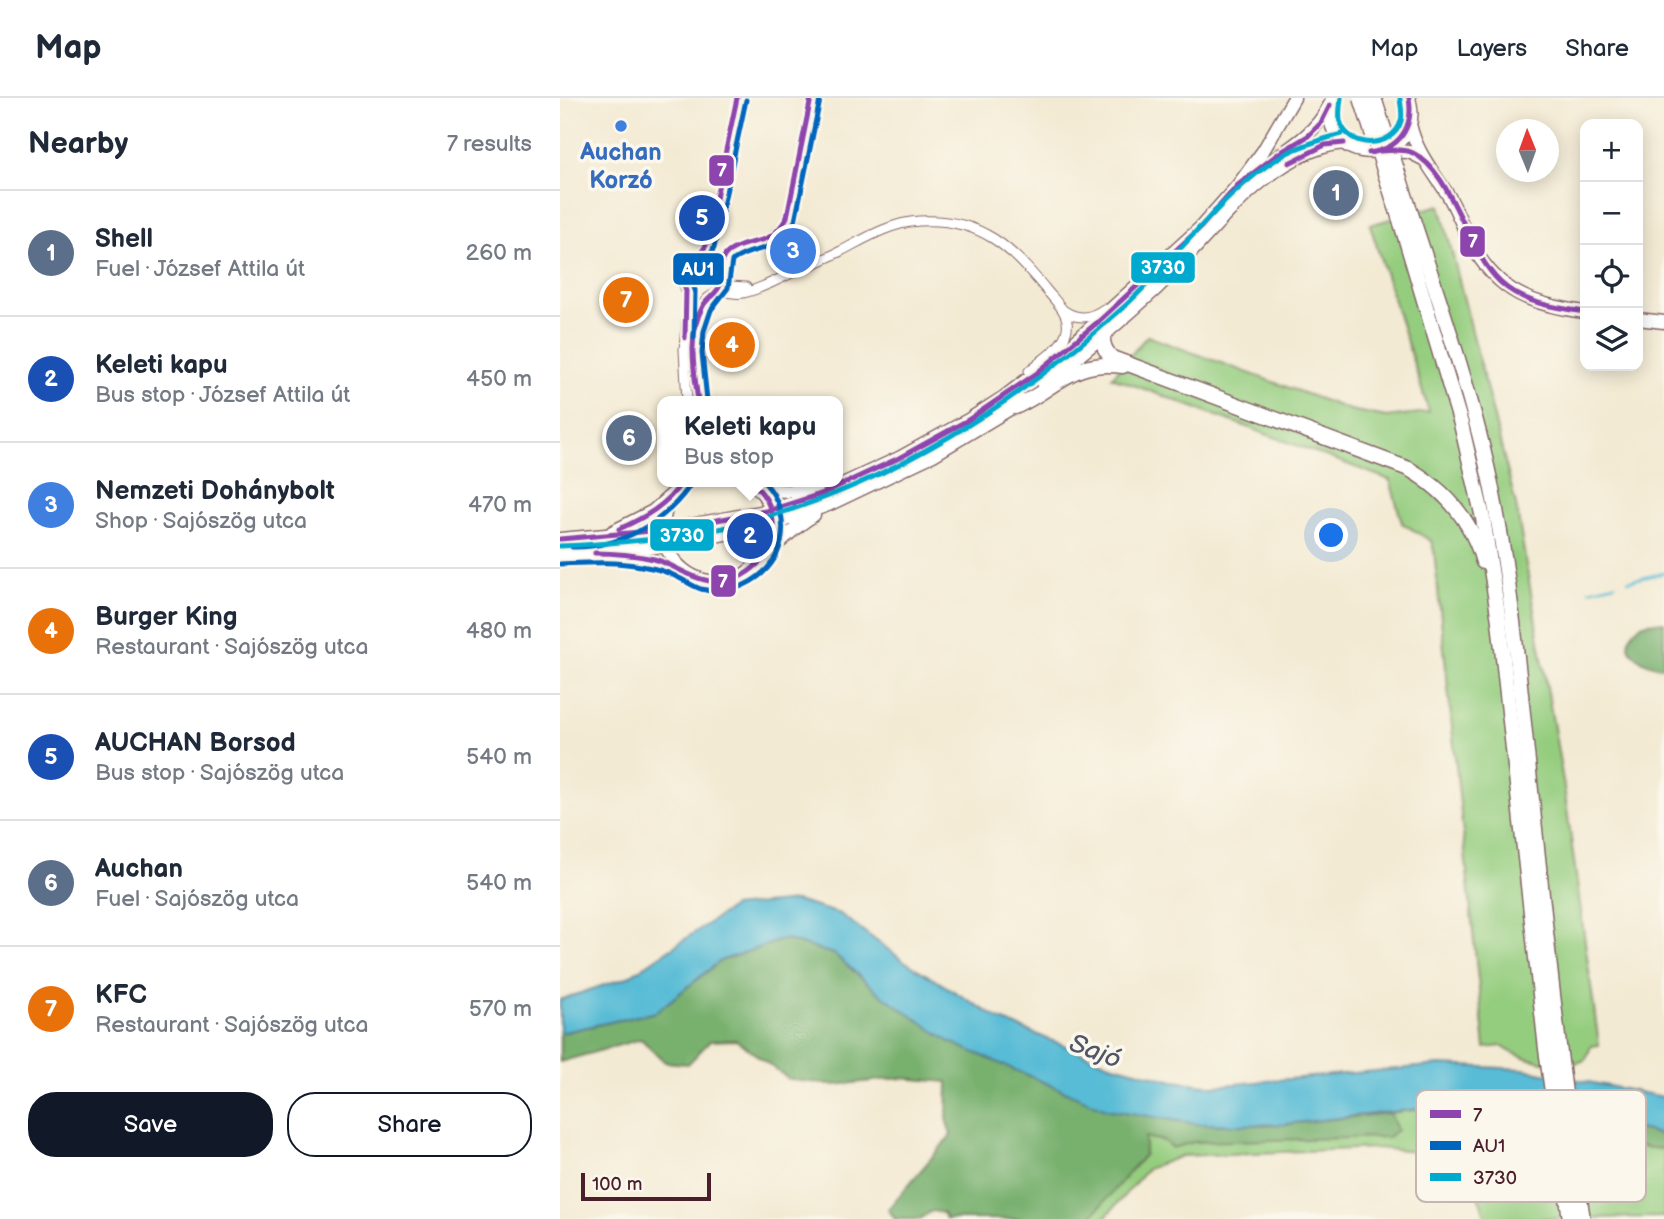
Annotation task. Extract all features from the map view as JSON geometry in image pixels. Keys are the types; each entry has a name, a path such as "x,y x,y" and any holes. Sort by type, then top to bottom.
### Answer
{"highway":[{"path":"1361,98 1464,384 1497,511 1510,601 1553,1048"},
{"path":"1374,98 1473,471 1483,518 1499,621 1559,1090"},
{"path":"1122,300 1105,323 1103,345 1108,355 1135,368 1392,461 1423,477 1457,510 1474,534 1499,621"},
{"path":"1010,402 1082,368 1104,365 1135,368"}],"main road":[{"path":"843,483 1010,402 1200,228 1238,185 1263,151 1294,98"},
{"path":"1409,98 1412,109 1410,124 1415,142 1450,197 1471,243 1492,275 1522,296 1550,307 1580,311"},
{"path":"1238,185 1278,154 1308,136 1321,123 1331,102"},
{"path":"1331,102 1332,127 1344,143 1362,152 1409,152 1424,159"},
{"path":"1381,151 1398,142 1410,124"},
{"path":"560,555 666,547 774,524 828,505 933,455 1103,337 1159,286 1231,210 1266,179 1296,159 1325,145 1344,143"},
{"path":"1643,320 1664,322"},
{"path":"843,479 867,472"},
{"path":"679,487 665,510 663,530 666,547 682,569"},
{"path":"599,537 625,527 653,511 679,487"},
{"path":"756,487 767,499 774,524 773,540 765,557"},
{"path":"762,487 792,492 812,487"},
{"path":"560,538 663,530 771,510 836,487"},
{"path":"599,553 636,556 682,569 708,582 729,581 749,573 795,528 828,505"}],"street":[{"path":"686,291 698,298 745,293 831,256 888,227 917,221 936,221 972,229 1003,243 1022,261 1066,317 1066,335 1061,343 1011,386 1010,402"},
{"path":"687,396 684,350 686,291 681,281 682,273 688,264 696,259 706,260 716,265 721,280 730,286 759,287"},
{"path":"1062,309 1079,318 1095,315 1147,271 1158,268"},
{"path":"697,396 692,355 693,341 700,313 721,280"}],"green space":[{"path":"1440,205 1516,505 1564,787 1599,1045 1591,1046 1586,1059 1568,1064 1531,1059 1502,1046 1485,1048 1431,541 1402,523 1390,480 1112,377 1147,336 1350,410 1386,417 1429,412 1370,225"},
{"path":"1664,622 1664,667 1650,664 1636,656 1631,651 1629,639 1640,625"},
{"path":"784,939 834,954 879,993 1106,1109 1197,1124 1240,1125 1286,1124 1390,1113 1397,1130 1388,1137 1194,1142 1172,1148 1164,1141 1145,1137 1145,1154 1089,1219 946,1219 943,1213 932,1211 919,1219 895,1219 888,1209 951,1135 947,1122 948,1082 901,1078 834,1085 789,1079 736,1040 710,1041 688,1064 665,1062 641,1039 560,1062 560,1033 656,1012 720,961"},
{"path":"1416,1110 1416,1152 1377,1148 1181,1156 1147,1169 1104,1219 1089,1219 1145,1154 1144,1137 1164,1141 1172,1148 1194,1142 1397,1130 1390,1113"},
{"path":"1646,1131 1664,1136 1664,1149 1646,1147"},
{"path":"1646,1146 1664,1149 1664,1217 1486,1219 1481,1202 1646,1202"}],"water":[{"path":"796,901 840,914 901,959 1001,1020 1110,1064 1173,1081 1214,1086 1440,1065 1523,1069 1629,1090 1416,1090 1416,1109 1286,1124 1197,1124 1106,1109 950,1042 879,993 834,954 784,939 720,961 656,1012 560,1033 560,1000 628,977 733,907"},
{"path":"1646,1093 1664,1097 1664,1136 1648,1131"}],"waterway":[{"path":"1628,581 1664,573"},
{"path":"1589,590 1615,584"}],"transit line":[{"name":"7","path":"685,338 686,291 681,278 706,245 737,98"},
{"name":"7","path":"697,396 693,340 698,317 705,303 720,285 723,258 739,246 768,238 787,217 811,98"},
{"name":"3730","path":"1341,98 1340,121 1345,130 1352,137 1370,142 1389,137 1396,130 1402,119 1400,99"},
{"name":"7","path":"1369,153 1389,147 1402,135 1409,119 1409,98"},
{"name":"AU1","path":"694,338 695,290 690,278 708,259 714,248 746,100"},
{"name":"AU1","path":"707,396 702,353 704,331 711,310 728,288 732,261 781,240 795,221 820,100"},
{"name":"7","path":"843,484 899,458 968,420 1037,373 1099,321 1200,228 1238,185 1278,154 1308,136 1321,123 1330,105"},
{"name":"3730","path":"560,546 655,539 749,522 852,487 901,463 997,407 1085,341 1126,305 1223,203 1265,167 1287,153 1342,134"},
{"name":"7","path":"1289,163 1325,145 1344,143"},
{"name":"7","path":"1381,151 1409,151 1427,163 1449,194 1488,268 1500,282 1529,300 1580,311"},
{"name":"7","path":"619,529 654,510 678,487"},
{"name":"AU1","path":"572,547 606,543 638,532 666,513 689,487"},
{"name":"7","path":"595,553 654,559 705,580 731,580 753,568 762,559 772,536 773,523 769,505 756,487"},
{"name":"AU1","path":"560,564 631,564 664,571 701,589 714,591 739,587 751,582 770,565 781,542 783,526 780,510 768,487"},
{"name":"7","path":"560,539 663,530 771,510 836,487"}],"place":[{"name":"Auchan Korzó","path":"621,126"},
{"name":"Shell","path":"1336,193"},
{"name":"AUCHAN Borsod","path":"702,218"},
{"name":"Nemzeti Dohánybolt","path":"793,251"},
{"name":"KFC","path":"626,300"},
{"name":"Burger King","path":"732,345"},
{"name":"Auchan","path":"629,438"},
{"name":"Keleti kapu","path":"750,536"}],"water label":[{"name":"Sajó","path":"1095,1052"}]}
